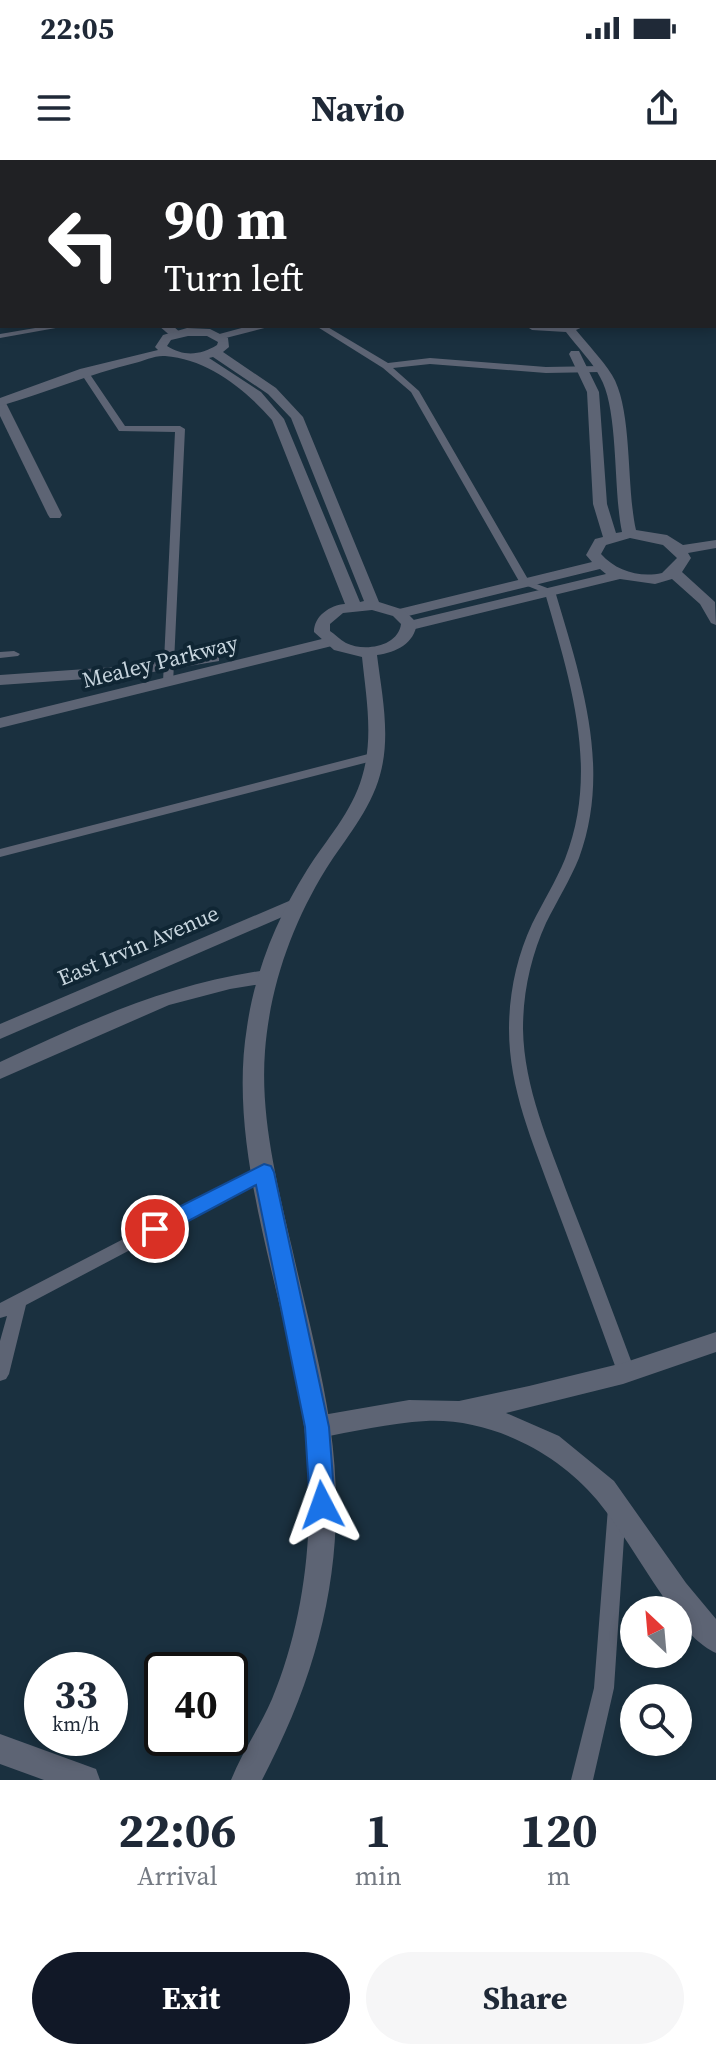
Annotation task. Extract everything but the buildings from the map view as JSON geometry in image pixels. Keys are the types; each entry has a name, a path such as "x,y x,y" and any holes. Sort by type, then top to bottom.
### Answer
{"street":[{"path":"168,328 176,334"},
{"path":"165,352 161,342 176,334 199,332 218,336 256,328"},
{"path":"569,329 607,377 616,404 623,504 630,534"},
{"path":"569,329 593,392 600,504 610,537"},
{"path":"55,515 0,402 84,372 165,352 200,357 216,353 223,347 224,341 218,336"},
{"path":"216,353 287,403 302,428 373,605"},
{"path":"200,357 240,382 269,407 282,429 354,606"},
{"path":"406,619 410,634 402,643 369,652 354,651 326,637 322,623 328,616 354,606 373,605 406,619 619,575 648,578 673,572 682,566 684,558 681,550 669,541 630,534 610,537 594,548 593,555 599,565 619,575"},
{"path":"681,550 716,544"},
{"path":"406,619 525,583 599,565"},
{"path":"673,572 707,602 716,620"},
{"name":"Mealey Parkway","path":"0,723 169,674 326,637"},
{"path":"246,1780 283,1709 308,1629 322,1505 317,1427 253,1110 254,1050 267,977 296,904 358,808 376,756 377,726 369,652"},
{"name":"Mealey Parkway","path":"0,680 169,674"},
{"name":"East Irvin Avenue","path":"0,1032 155,962 296,904"},
{"path":"0,1071 178,992 222,981 267,977"},
{"path":"317,1427 410,1413 460,1411 560,1392 627,1374 716,1342"},
{"path":"460,1411 504,1424 555,1446 584,1470 617,1504 660,1570 716,1639"},
{"path":"0,1749 85,1780"}],"lane":[{"path":"0,336 50,328"},
{"path":"323,328 386,366 415,391 525,583 550,591 577,687 590,748 589,781 573,857 530,945 518,987 516,1032 519,1076 532,1121 627,1374"},
{"path":"386,366 430,361 514,369 600,369"},
{"path":"84,372 122,429 180,429 169,674"},
{"path":"269,407 287,403"},
{"path":"320,527 342,524"},
{"path":"0,655 14,654"},
{"path":"0,853 376,756"},
{"path":"0,1311 264,1172"},
{"path":"0,1374 19,1301"},
{"path":"582,1780 604,1688 617,1504"}],"route":[{"path":"155,1229 264,1172 317,1427 322,1505"}]}
